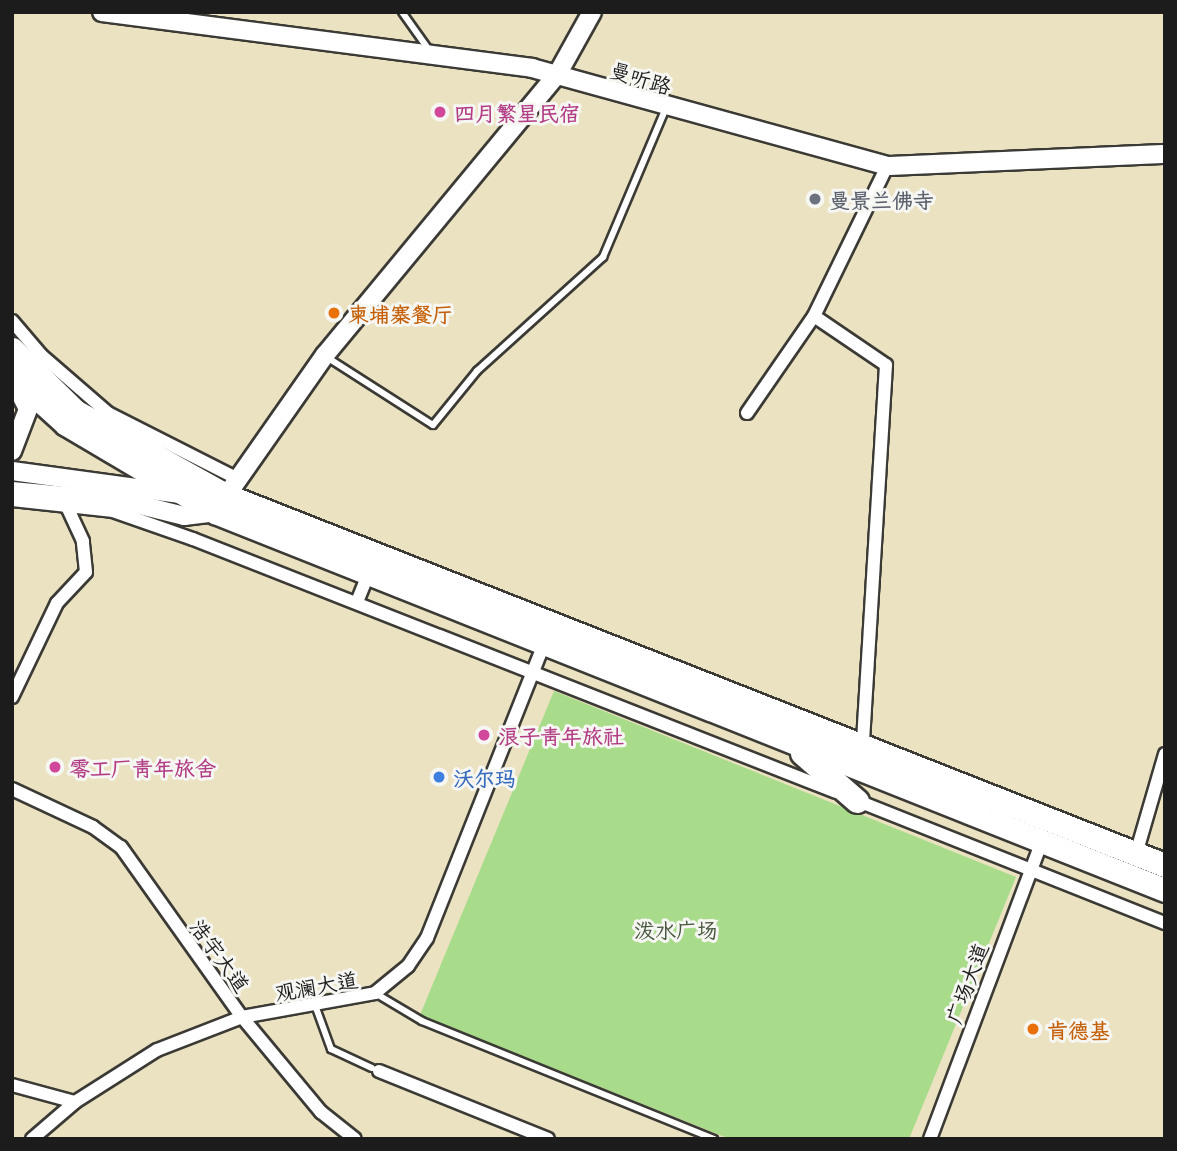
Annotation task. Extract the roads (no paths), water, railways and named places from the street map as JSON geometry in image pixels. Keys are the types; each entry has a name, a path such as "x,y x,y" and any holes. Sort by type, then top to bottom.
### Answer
{"highway":[{"path":"12,349 75,411 135,449 369,573 1165,890"},
{"path":"12,376 66,424 182,495 225,495 1165,865"},
{"path":"786,740 858,801"},
{"path":"1042,841 1051,820"}],"street":[{"name":"曼听路","path":"102,12 432,55 557,75 666,108 887,166 1165,154"},
{"path":"12,491 128,502 184,516 225,495 325,355 557,75 592,12"},
{"path":"747,413 814,316 887,166"},
{"path":"814,316 886,365 863,746"},
{"path":"12,321 41,355 108,413 225,495"},
{"path":"12,376 20,404 12,451"},
{"path":"12,471 182,495"},
{"path":"12,500 113,511 533,669 1165,923"},
{"path":"12,697 57,603 86,572 83,541 67,507"},
{"path":"357,601 369,573"},
{"name":"观澜大道","path":"32,1139 75,1101 157,1051 242,1017 375,993 427,939 544,644"},
{"path":"1136,854 1165,754"},
{"name":"浩宇大道","path":"12,789 93,827 121,848 242,1017 321,1112 355,1139"},
{"name":"广场大道","path":"930,1139 1042,841"},
{"path":"376,1070 548,1139"},
{"path":"12,1085 75,1101"}],"lane":[{"path":"402,12 432,55"},
{"path":"325,355 433,425 477,371 603,257 666,108"},
{"path":"375,993 422,1021 714,1139"},
{"path":"315,1005 331,1049 376,1070"}],"place":[{"name":"四月繁星民宿","path":"440,112"},
{"name":"曼景兰佛寺","path":"815,199"},
{"name":"柬埔寨餐厅","path":"334,313"},
{"name":"浪子青年旅社","path":"484,735"},
{"name":"零工厂青年旅舍","path":"55,767"},
{"name":"沃尔玛","path":"439,777"},
{"name":"肯德基","path":"1033,1029"}],"park label":[{"name":"泼水广场","path":"676,929"}]}
